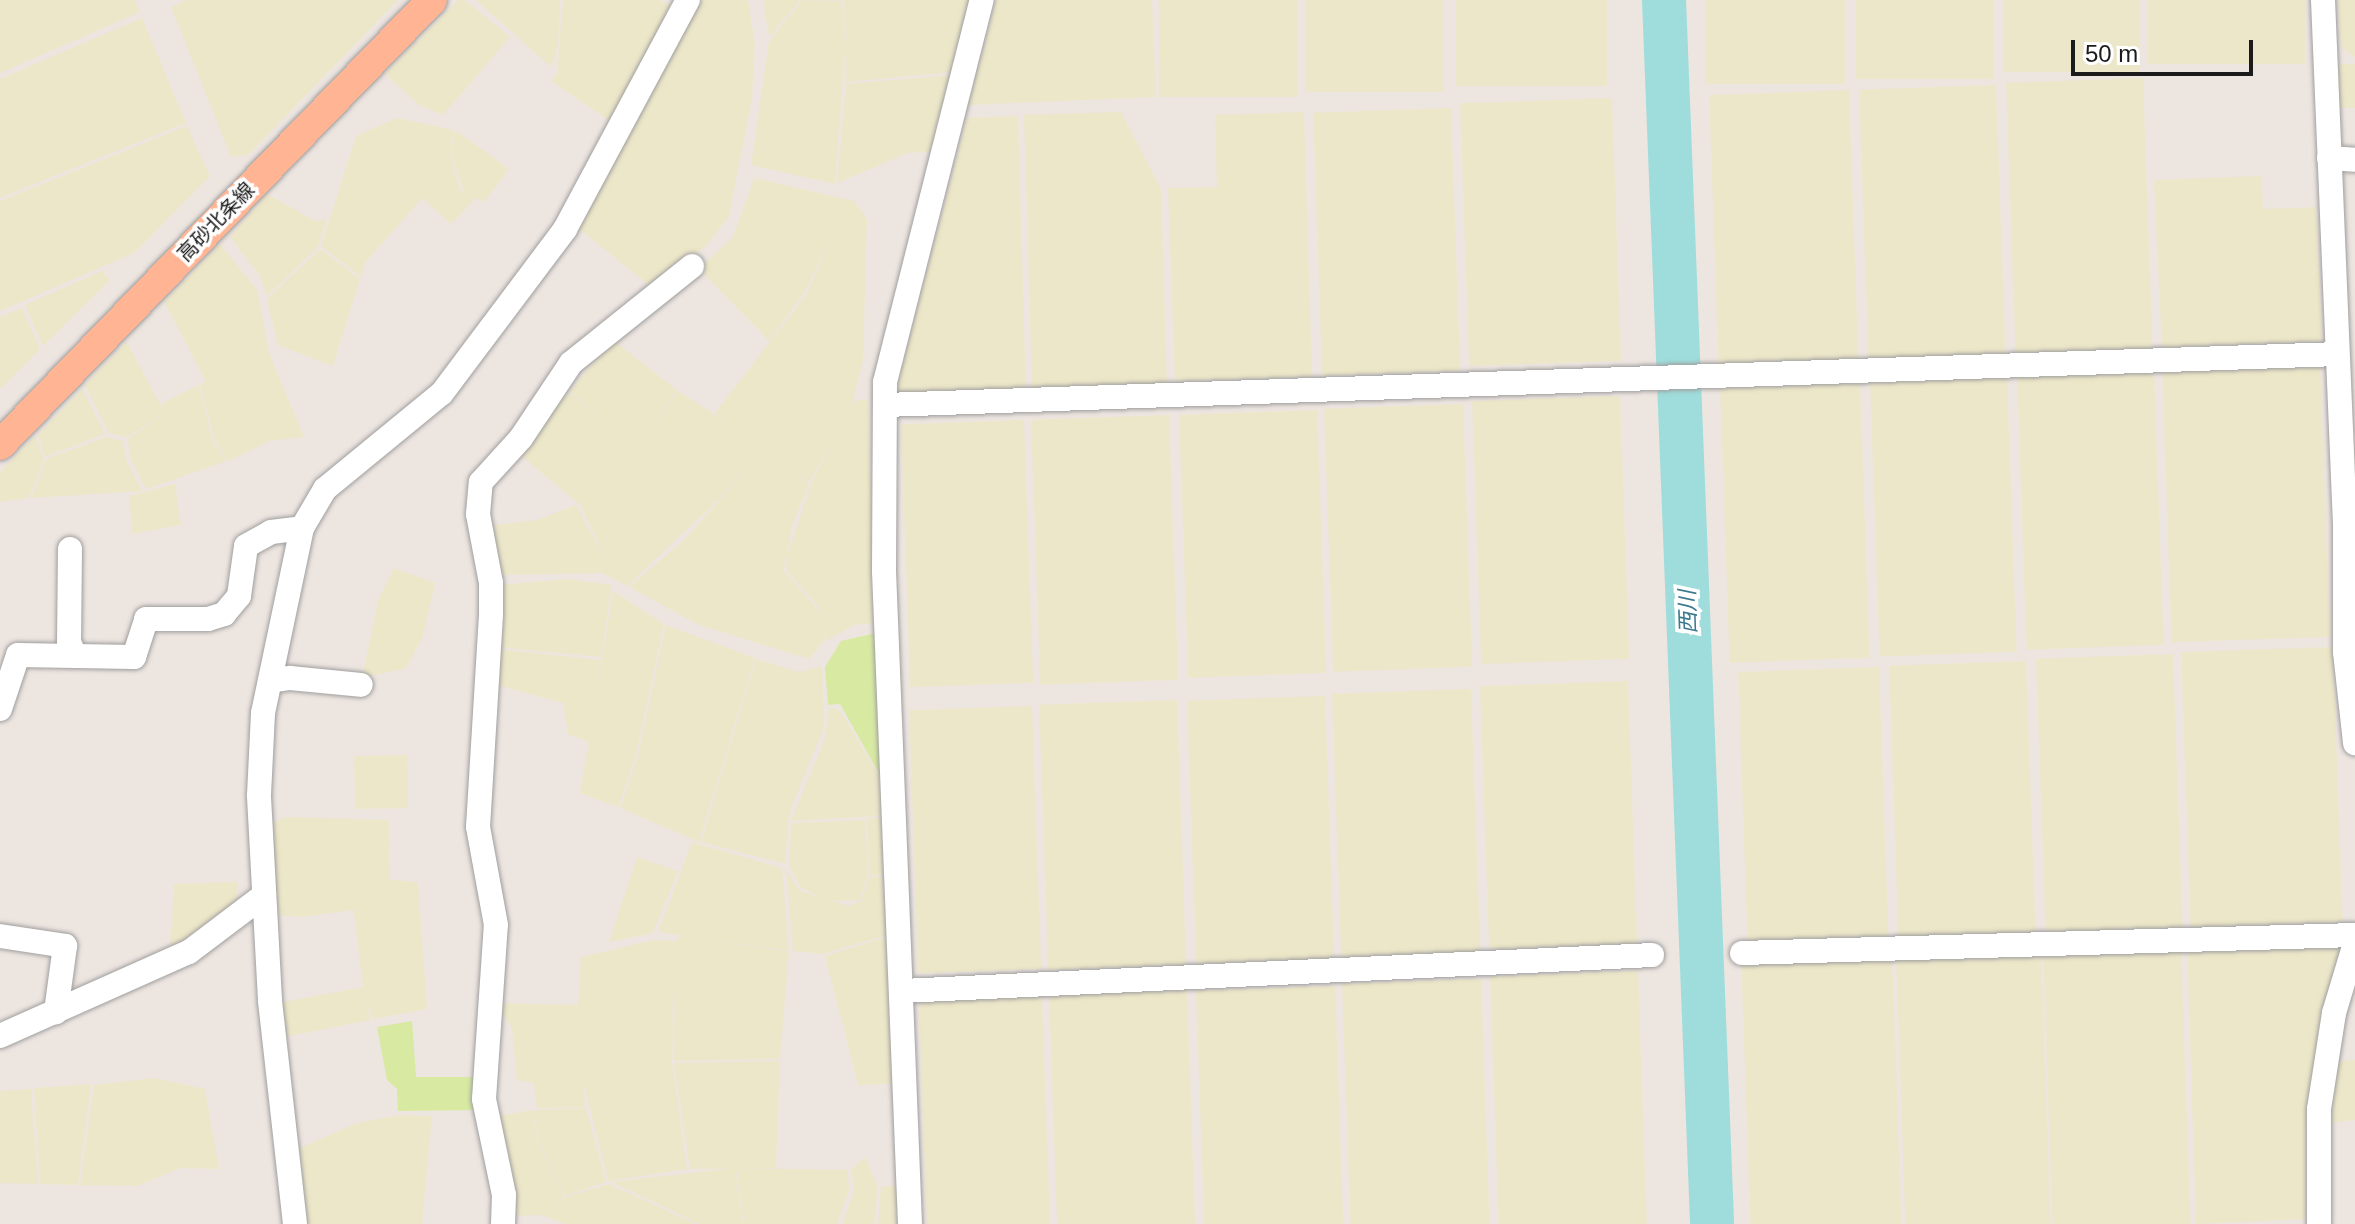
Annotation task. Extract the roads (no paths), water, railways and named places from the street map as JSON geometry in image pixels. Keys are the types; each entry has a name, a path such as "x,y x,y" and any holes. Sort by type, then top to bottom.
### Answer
{"main road":[{"name":"高砂北条線","path":"0,445 432,0"}],"street":[{"path":"295,1224 263,896 259,795 270,681 302,528 325,489 442,393 565,229 688,0"},
{"path":"910,1224 884,572 885,382 954,103 979,28 982,0"},
{"path":"2323,0 2335,354 2345,524 2345,652 2355,743"},
{"path":"2329,158 2355,160"},
{"path":"503,1224 504,1195 484,1099 496,925 478,827 491,599 478,514 481,482 521,438 571,363 692,266"},
{"path":"885,405 2335,354"},
{"path":"0,709 18,655 134,657 146,619 208,619 224,614 239,596 246,546 271,532 302,528"},
{"path":"70,549 69,642 75,656"},
{"path":"270,681 290,678 361,685"},
{"path":"0,1036 189,952 263,896"},
{"path":"1742,953 2355,935"},
{"path":"0,936 65,946 56,1012"},
{"path":"2319,1224 2319,1109 2334,1013 2355,943"},
{"path":"903,991 1652,955"}],"waterway":[{"name":"西川","path":"1664,0 1712,1224"}]}
